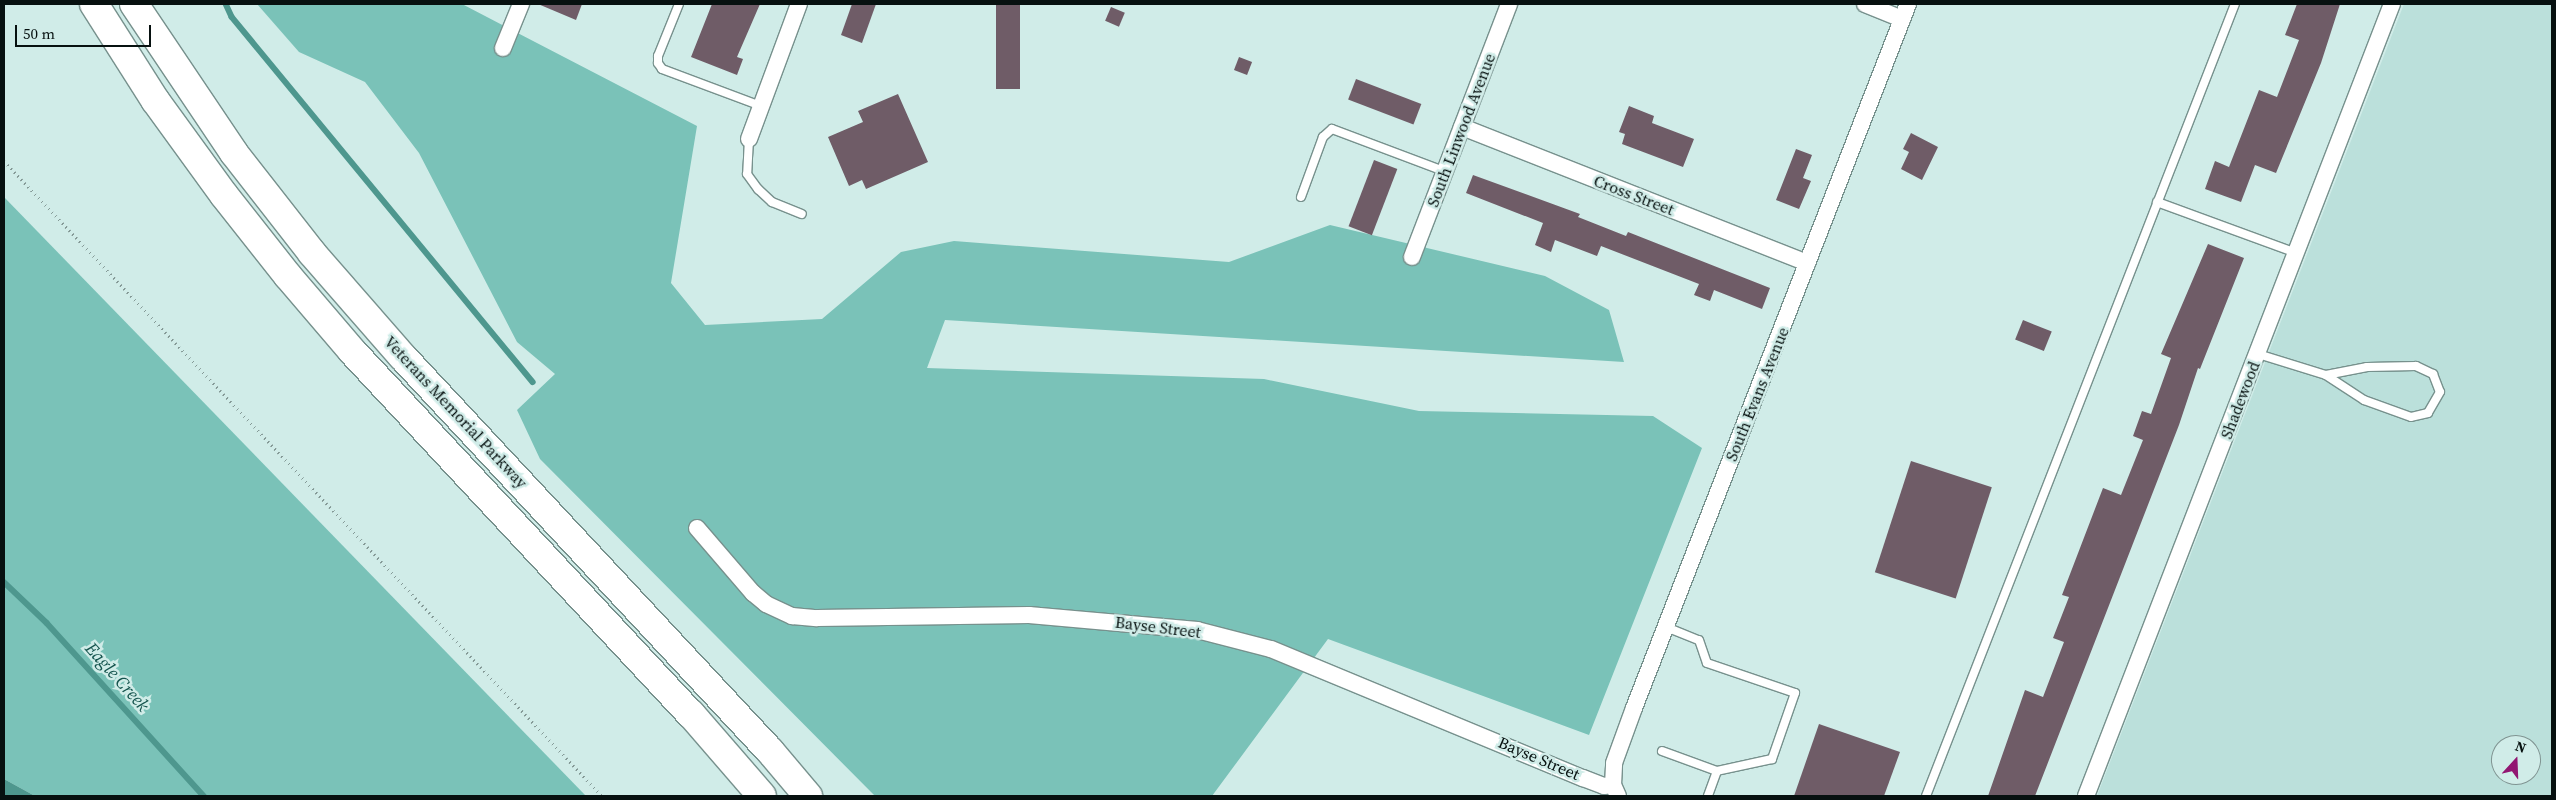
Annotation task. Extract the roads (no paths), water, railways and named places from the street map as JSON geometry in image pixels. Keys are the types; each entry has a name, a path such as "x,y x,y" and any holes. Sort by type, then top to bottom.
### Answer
{"highway":[{"path":"94,4 161,108 224,195 352,352 691,714 762,796"},
{"name":"Veterans Memorial Parkway","path":"134,4 234,153 312,253 402,356 770,751 808,796"}],"street":[{"path":"503,48 521,4"},
{"path":"749,139 799,4"},
{"name":"South Linwood Avenue","path":"1412,257 1509,4"},
{"path":"1864,4 1905,11"},
{"name":"Shadewood","path":"2086,796 2392,4"},
{"name":"South Evans Avenue","path":"1616,791 1614,763 1905,11"},
{"name":"Cross Street","path":"1462,127 1807,263"},
{"name":"Bayse Street","path":"697,528 754,593 766,604 792,616 817,618 1029,615 1197,630 1271,648 1616,791"}],"lane":[{"path":"679,4 658,56 658,63 662,69 761,106"},
{"path":"1926,796 2235,4"},
{"path":"1301,197 1323,137 1332,130 1444,171"},
{"path":"749,139 747,174 758,189 772,202 802,214"},
{"path":"2157,202 2296,253"},
{"path":"2258,354 2326,375 2364,400 2411,416 2428,413 2440,392 2433,374 2416,366 2367,367 2326,375"},
{"path":"1662,750 1717,770 1772,759 1795,693 1707,663 1699,640 1666,627"},
{"path":"1708,796 1717,770"}],"waterway":[{"path":"226,4 232,17 533,382"},
{"name":"Eagle Creek","path":"4,582 47,623 204,796"}]}
